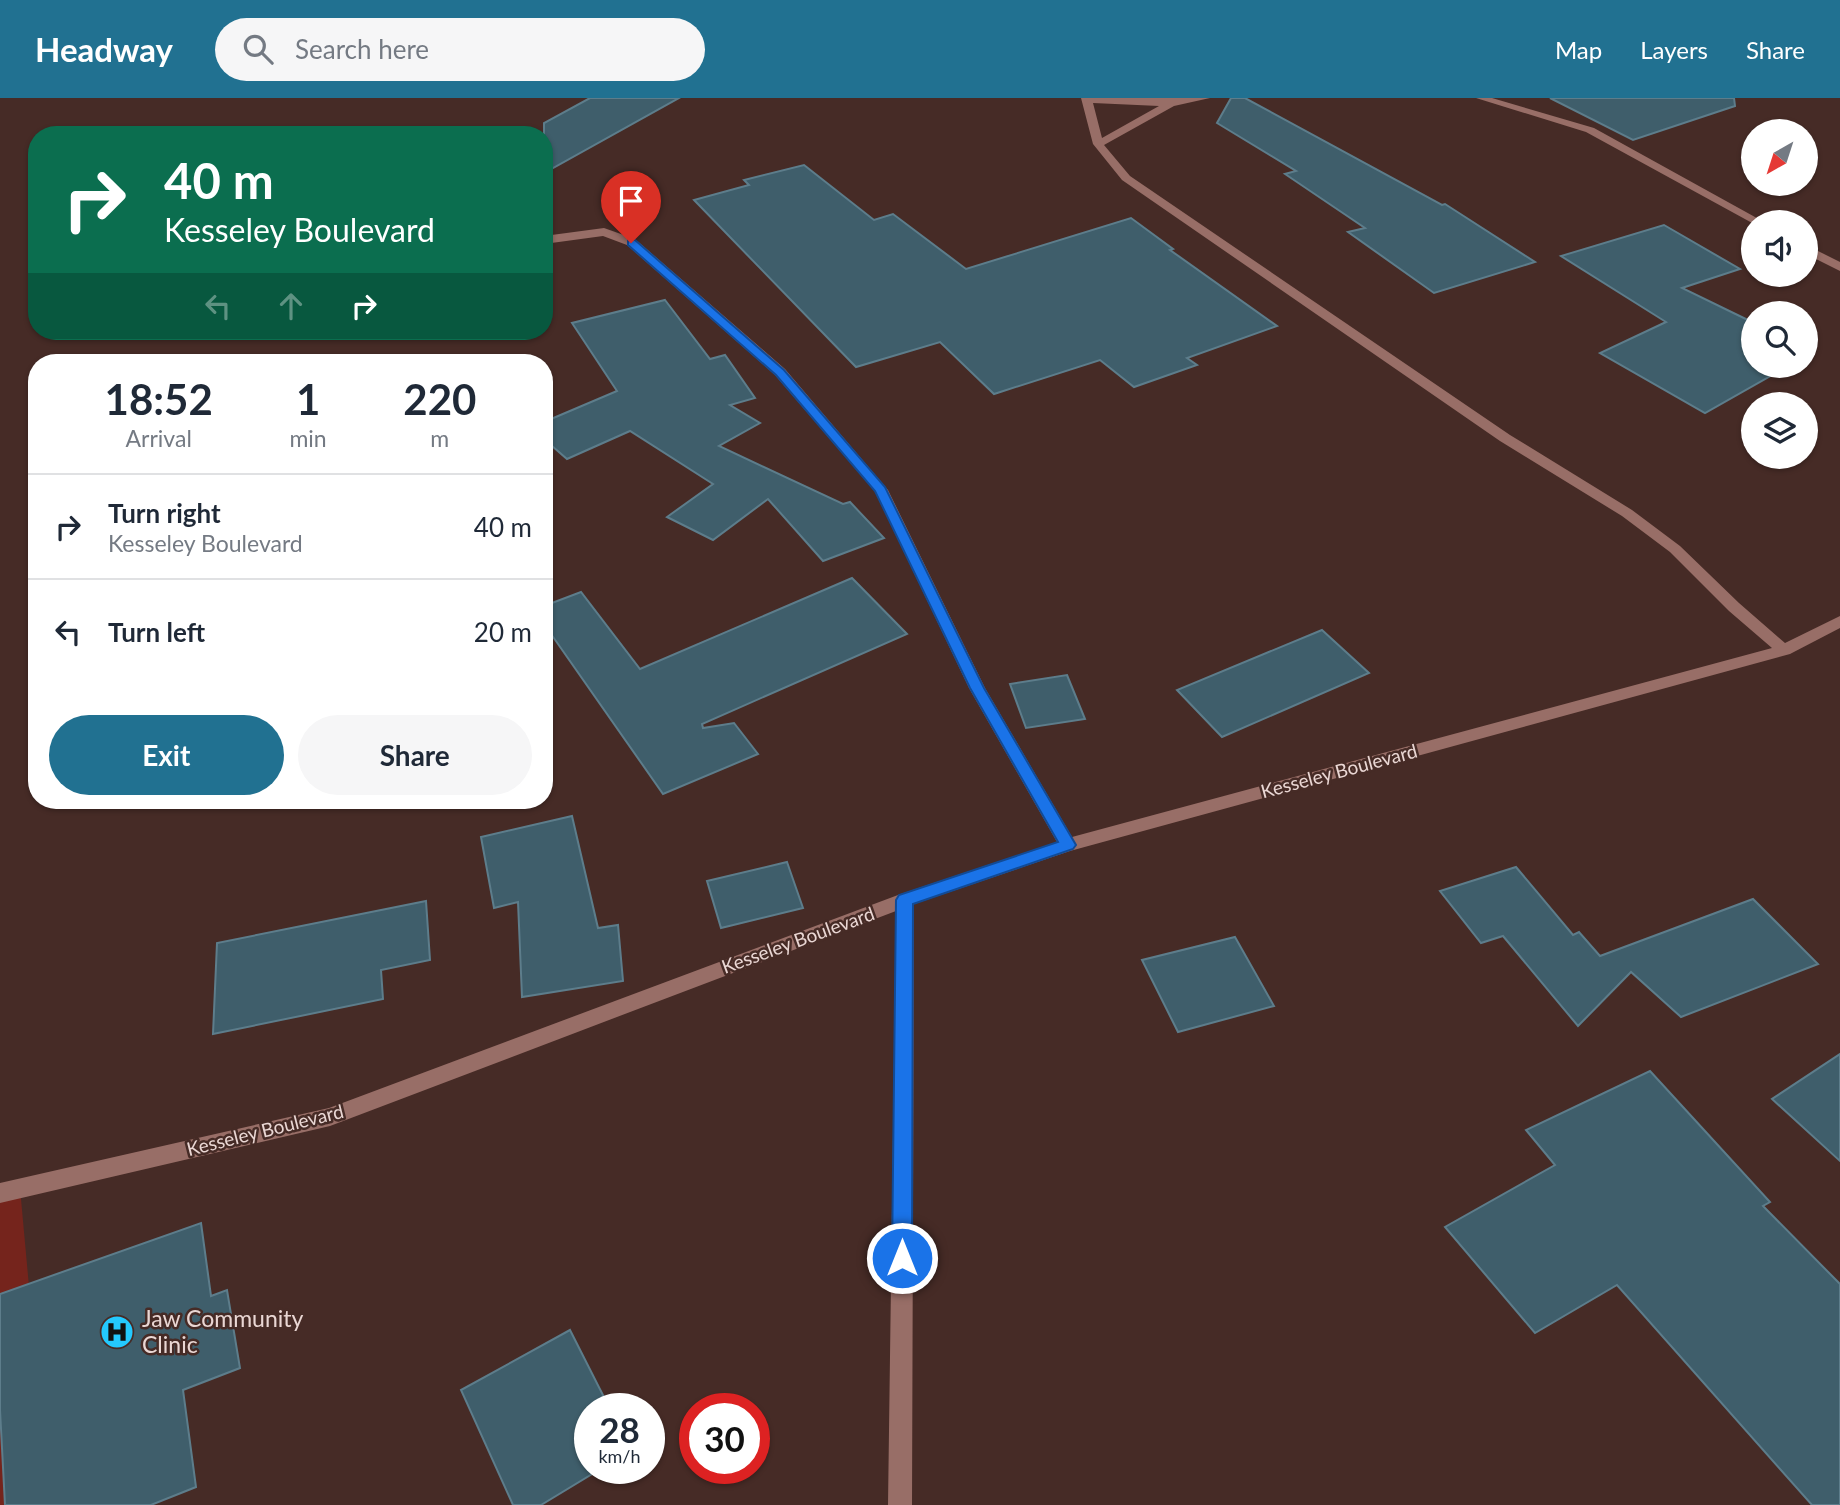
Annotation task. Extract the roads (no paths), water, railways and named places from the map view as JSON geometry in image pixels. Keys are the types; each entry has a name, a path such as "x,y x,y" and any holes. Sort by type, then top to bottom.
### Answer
{"street":[{"path":"1205,98 1171,103 1086,99 1098,144 1126,178 1505,438 1637,520 1675,549 1783,650"},
{"path":"1481,98 1590,130 1741,213"},
{"path":"1098,144 1171,103"},
{"path":"553,239 604,232 631,243 780,372 880,489 977,688 1068,845"},
{"path":"1818,255 1840,267"},
{"name":"Kesseley Boulevard","path":"0,1193 330,1117 905,900 1068,845 1783,650 1840,621"},
{"path":"900,1505 905,900"}],"place":[{"name":"Jaw Community Clinic","path":"117,1332"}]}
